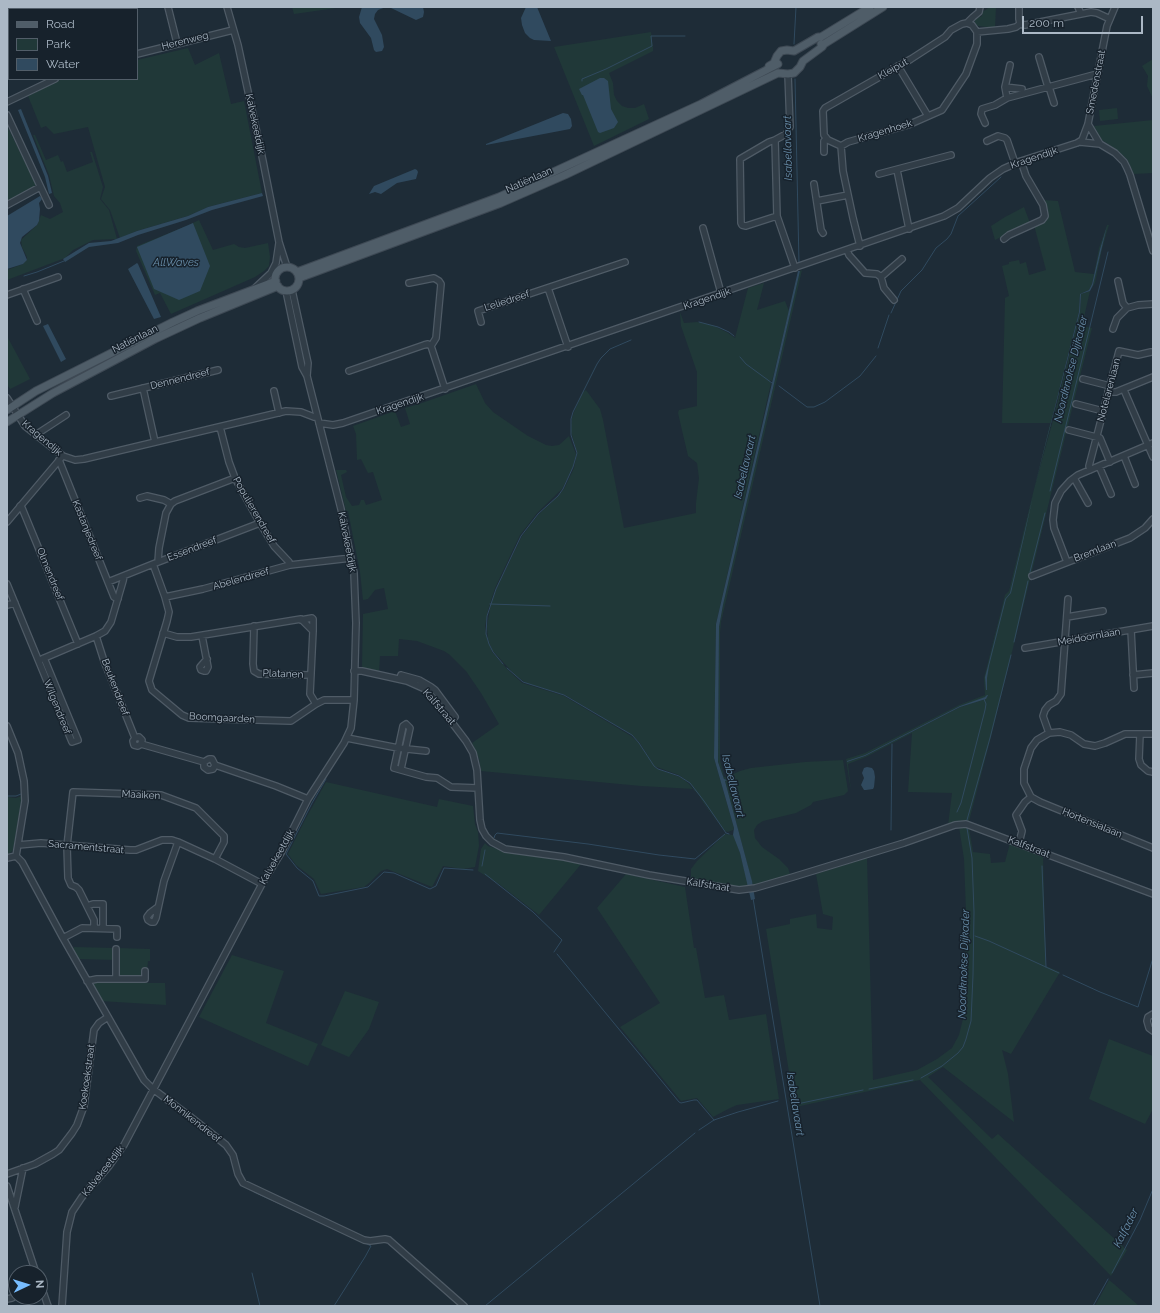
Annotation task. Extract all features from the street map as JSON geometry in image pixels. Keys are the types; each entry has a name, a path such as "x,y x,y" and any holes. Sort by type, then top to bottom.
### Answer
{"main road":[{"name":"Natiënlaan","path":"779,67 779,60 783,55 796,54 821,44 822,40 870,7"},
{"name":"Natiënlaan","path":"822,40 883,7"},
{"name":"Natiënlaan","path":"757,79 761,82 778,73 788,74 796,72 803,61 822,47 822,40"},
{"name":"Natiënlaan","path":"757,79 756,73 774,63 776,56 781,51 787,50 796,54"},
{"name":"Natiënlaan","path":"779,67 786,71 794,69 798,63 796,54"},
{"name":"Natiënlaan","path":"298,275 501,204 723,101 757,79 760,80 779,67"},
{"path":"287,267 292,268 298,275 298,284 289,290 277,284 278,272 287,267"},
{"name":"Natiënlaan","path":"9,408 36,392 198,311 253,289 277,284"},
{"name":"Natiënlaan","path":"7,422 53,392 155,339 277,284"}],"street":[{"path":"168,7 177,43"},
{"name":"Kalvekeetdijk","path":"227,7 234,30 263,161 279,242 287,267"},
{"name":"Kleiput","path":"824,152 824,141 826,139 823,132 823,112 825,108 898,66 944,37 951,30 967,23 979,12 980,7"},
{"path":"1019,7 1020,24"},
{"path":"1078,7 1081,14"},
{"name":"Smedenstraat","path":"1080,142 1085,135 1088,124 1097,74 1110,19 1115,7"},
{"path":"967,23 972,25 977,32 1008,29 1016,27 1020,24 1025,25 1094,12 1110,19"},
{"name":"Herenweg","path":"138,54 234,30"},
{"name":"Kragenhoek","path":"841,146 848,142 908,125 944,108 962,80 977,44 977,32"},
{"path":"1039,57 1054,103"},
{"path":"1007,98 1005,87 1010,65"},
{"path":"898,66 928,116"},
{"path":"777,216 746,226 742,225 740,159 786,134 790,127 788,74"},
{"path":"985,123 981,114 982,109 995,105 1007,98 1097,74"},
{"path":"7,102 53,80"},
{"path":"1005,87 1022,88"},
{"path":"7,115 49,205"},
{"path":"1088,124 1100,144 1124,162 1130,175 1153,251"},
{"path":"987,141 998,136 1005,138 1015,164"},
{"path":"826,139 836,145 841,146 848,195 860,246"},
{"path":"775,140 777,216 795,268"},
{"name":"Kragendijk","path":"7,398 9,408 17,415 25,426 61,458 80,460 291,411 301,412 333,425 343,424 939,219 951,213 996,173 1021,161 1080,142 1100,144"},
{"path":"879,174 951,155"},
{"path":"1004,239 1008,235 1042,220 1045,216 1043,205 1026,176 1021,161"},
{"path":"897,170 909,229"},
{"path":"814,184 821,230 823,233"},
{"path":"7,205 40,186"},
{"path":"817,201 848,195"},
{"path":"703,228 721,293"},
{"name":"Kalvekeetdijk","path":"253,289 271,273 276,263 279,242"},
{"path":"847,250 865,273 874,273 881,277 884,288 894,300"},
{"path":"881,277 902,259"},
{"name":"Leliedreef","path":"481,322 478,311 625,262"},
{"path":"7,295 58,277"},
{"path":"409,283 434,278 439,281 436,338 431,346"},
{"path":"1118,281 1123,303 1127,308"},
{"path":"548,288 568,347"},
{"path":"23,289 37,321"},
{"name":"Kalvekeetdijk","path":"62,1306 67,1232 72,1212 82,1197 119,1152 262,884 281,853 308,799 347,738 352,723 354,700 356,606 351,558 341,509 308,376 308,362 289,290"},
{"path":"1113,329 1117,318 1127,308 1138,305 1153,304"},
{"path":"349,371 424,345 428,344 431,346"},
{"path":"431,346 445,389"},
{"name":"Notelarenlaan","path":"1090,470 1089,466 1096,437 1120,351 1138,355 1151,352"},
{"name":"Dennendreef","path":"111,396 218,370"},
{"path":"1083,379 1116,392 1153,377"},
{"name":"Dennendreef","path":"143,388 155,442"},
{"path":"1124,390 1150,444 1153,457"},
{"path":"274,391 279,413"},
{"path":"1076,404 1103,411"},
{"path":"36,436 66,415"},
{"name":"Populierendreef","path":"220,427 228,462 235,478 274,546 290,565"},
{"path":"1069,430 1100,438 1110,462"},
{"path":"1067,562 1054,528 1053,511 1061,491 1074,478 1150,444"},
{"path":"1124,456 1135,484"},
{"path":"7,522 61,458"},
{"name":"Kastanjedreef","path":"61,458 114,597 118,599"},
{"path":"1099,466 1111,494"},
{"path":"166,597 156,563 166,513 171,504 175,501 235,478"},
{"path":"1074,478 1088,503"},
{"path":"140,498 147,496 164,500 171,504"},
{"name":"Olmendreef","path":"20,506 78,644"},
{"name":"Bremlaan","path":"1032,576 1130,538 1145,528 1153,519"},
{"name":"Essendreef","path":"108,582 260,523"},
{"name":"Abelendreef","path":"166,597 203,589 290,565 351,558"},
{"path":"41,659 105,631 109,626 124,576"},
{"name":"Wilgendreef","path":"7,584 78,740 72,742 41,659"},
{"name":"Boomgaarden","path":"166,597 169,612 149,681 152,690 182,715 189,718 291,721 324,700 354,700"},
{"path":"1048,733 1043,716 1045,710 1049,705 1056,701 1060,694 1066,642 1068,599"},
{"path":"7,605 15,603"},
{"path":"1068,617 1103,611"},
{"path":"163,633 184,638 312,618 312,631"},
{"path":"301,620 312,631"},
{"name":"Platanen","path":"254,626 254,671 259,674 310,675"},
{"name":"Meidoornlaan","path":"1025,648 1153,626"},
{"path":"1131,630 1134,688"},
{"name":"Platanen","path":"312,631 310,694 316,704"},
{"name":"Beukendreef","path":"96,636 104,661 135,738 133,741 134,745 138,746 141,744 204,762 212,759 215,765 276,786 308,799"},
{"path":"202,636 207,659"},
{"name":"Kalfstraat","path":"354,671 362,671 400,679 401,675 419,680 431,686 435,690 455,717 450,720 466,740 476,760 480,820 482,829 488,839 501,847 510,850 564,857 697,884 730,889 748,889 875,852 962,824 971,825 1153,894"},
{"path":"1133,674 1153,673"},
{"path":"401,769 410,728 406,724 403,726 394,768 437,778 451,787 478,788"},
{"path":"7,726 18,753 24,781 24,801 16,856 7,858"},
{"path":"1019,843 1022,831 1016,815 1025,802 1031,797 1024,783 1024,769 1031,748 1037,740 1048,733 1060,732 1071,735 1084,744 1098,746 1125,734 1153,734"},
{"path":"1140,734 1139,759 1141,765 1148,771 1153,772"},
{"path":"347,738 350,740 398,748 426,751"},
{"name":"Maaiken","path":"66,846 72,792 161,795 199,810 224,836 224,842 215,859"},
{"name":"Hortensialaan","path":"1031,797 1153,848"},
{"name":"Sacramentstraat","path":"18,845 41,842 66,846 136,850 162,840 172,840 215,859 262,884"},
{"path":"158,907 170,861 178,842"},
{"path":"66,846 68,881 79,890 94,920 94,928"},
{"name":"Monnikendreef","path":"16,856 22,862 135,1067 144,1080 153,1089 226,1146 233,1155 238,1174 243,1183 364,1240 389,1240 464,1306"},
{"path":"87,906 93,904 104,904 103,928"},
{"path":"63,938 78,929 94,928 117,929 117,937"},
{"path":"116,949 116,979"},
{"path":"87,981 97,979 145,979 146,971"},
{"path":"1153,1014 1148,1017 1147,1021 1149,1028 1153,1031"},
{"name":"Koekoekstraat","path":"7,1174 44,1159 59,1150 72,1133 77,1125 84,1106 94,1030 99,1023 108,1017"},
{"path":"14,1208 23,1168"},
{"path":"7,1186 33,1265"}],"green space":[{"path":"292,7 343,7 294,14"},
{"path":"990,7 996,7 995,28 978,26 975,23 975,19 982,16 982,12"},
{"path":"651,32 653,51 609,73 613,83 614,95 617,101 622,106 628,108 635,108 644,104 649,119 594,146 554,47"},
{"path":"188,48 195,65 219,53 231,104 244,101 262,193 208,207 188,216 137,231 120,238 110,210 101,199 105,187 88,127 54,134 46,126 41,128 28,96 60,80 138,80 138,60"},
{"path":"1153,59 1153,99 1147,86 1148,76 1142,66"},
{"path":"1117,108 1118,119 1100,121 1099,110"},
{"path":"1153,120 1153,173 1134,174 1127,159 1102,140 1094,126"},
{"path":"7,126 36,184 34,187 7,202"},
{"path":"33,135 35,135 46,160 58,155 61,162 63,161 67,172 93,162 90,152 92,152 103,187 100,199 109,210 117,239 93,240 73,250 65,258 7,280 7,270 23,264 27,260 21,240 37,225 41,215 50,219 63,212 60,203 54,196 49,175"},
{"path":"1043,200 1058,201 1075,272 1094,274 1099,248 1107,225 1109,225 1095,283 1090,291 1093,285 1107,226 1100,249 1092,284 1089,290 1080,294 1079,312 1051,423 1002,423 1005,298 1009,296 1002,266 1009,264 1009,262 1019,260 1020,264 1026,262 1029,275 1046,270 1034,225 1045,220 1048,216"},
{"path":"1024,207 1030,223 995,240 991,226"},
{"path":"199,220 213,250 234,244 245,248 268,243 270,257 269,266 255,277 171,314 160,293 155,295 136,251 137,246"},
{"path":"802,270 721,622 720,760 724,777 727,777 751,768 805,762 843,760 848,791 844,795 813,802 811,805 796,813 763,821 757,825 754,830 755,838 762,847 779,859 788,868 790,874 812,868 810,870 753,886 725,781 727,779 724,779 718,762 719,627 800,271"},
{"path":"764,283 757,310 785,301 789,311 772,381 770,380 771,383 716,624 714,758 734,828 728,832 725,831 690,783 679,775 654,766 640,743 632,735 565,695 526,683 515,675 492,650 488,639 487,626 491,603 496,589 522,536 538,515 564,489 574,468 577,453 571,431 572,418 583,392 586,390 600,409 624,528 696,513 699,478 697,463 688,456 678,413 679,410 697,406 697,372 681,326 680,312 684,323 697,322 712,325 735,338 748,288"},
{"path":"1090,291 1082,326 1092,328 969,821 961,821 948,825 952,793 908,792 912,733 866,757 848,764 851,791 846,759 865,753 959,705 985,695 984,678 1005,595 1009,591 1080,312 1081,294","holes":["986,697 986,699 960,707 865,756 847,762 865,755 960,706"]},
{"path":"7,336 30,379 10,389 7,384"},
{"path":"476,384 485,403 493,412 528,436 546,445 559,445 569,436 576,454 573,467 562,489 537,513 520,535 495,588 485,626 492,652 522,683 564,696 631,736 639,743 654,766 682,778 693,789 641,786 481,771 479,759 472,743 499,724 466,671 450,655 444,651 417,641 399,639 398,656 380,656 379,673 363,669 363,614 388,609 384,588 375,590 368,599 363,600 360,572 348,511 346,511 336,470 346,470 347,472 341,475 346,497 352,506 359,505 361,500 364,500 366,505 382,500 373,472 368,473 361,459 357,460 356,434 353,426 395,411 401,427 410,424 405,408"},
{"path":"1050,424 1051,424 1035,486"},
{"path":"326,782 437,807 439,799 473,806 479,846 475,867 463,869 443,866 432,887 387,869 381,871 364,887 321,894 314,879 296,865 288,854"},
{"path":"698,795 703,801 722,830"},
{"path":"22,796 13,850 7,856 7,797 16,798"},
{"path":"959,827 969,828 973,852 990,854 991,863 1005,862 1010,843 1043,856 1046,966 1060,972 1011,1054 1002,1050 1008,1074 1014,1122 943,1067 928,1077 992,1139 998,1134 1127,1250 1111,1276 920,1080 791,1108 789,1098 793,1097 766,929 790,924 790,919 816,914 817,928 832,930 833,917 823,914 816,874 867,858 873,1080 917,1070 937,1059 952,1048 959,1035 963,1019 966,912 964,859"},
{"path":"725,834 733,835 740,853 749,887 735,888 691,880 691,869 697,861"},
{"path":"496,841 510,847 564,854 646,872 505,847"},
{"path":"485,843 488,846 508,852 582,863 539,915 499,884 478,871 481,849"},
{"path":"626,874 685,887 694,948 696,948 705,998 724,995 729,1020 766,1014 779,1099 737,1105 713,1117 697,1098 681,1101 620,1027 660,1003 597,908"},
{"path":"74,947 115,948 115,960 78,959 73,949"},
{"path":"118,948 150,949 150,961 148,961 147,971 142,976 121,977 118,972"},
{"path":"232,955 284,971 266,1023 318,1044 308,1066 199,1017"},
{"path":"141,981 142,983 165,983 166,1005 100,1001 94,988 94,984 97,982"},
{"path":"345,991 379,1002 369,1029 349,1057 321,1045"},
{"path":"1109,1039 1153,1056 1153,1109 1145,1124 1089,1099"},
{"path":"1109,1280 1114,1284 1139,1306 1095,1306"}],"water":[{"path":"362,7 386,7 378,10 374,19 382,35 384,47 382,51 376,52 374,50 371,38 360,23 359,17"},
{"path":"386,7 423,7 423,17 416,20"},
{"path":"526,7 537,7 551,41 534,40 525,33 521,18"},
{"path":"600,78 604,78 608,81 611,109 618,122 614,128 600,133 598,132 583,95 579,89"},
{"path":"21,109 48,176 52,193 49,194 45,177 18,110"},
{"path":"563,113 568,114 571,119 572,126 570,129 486,145 486,144"},
{"path":"415,169 418,172 416,179 397,183 381,194 375,192 369,194 374,186"},
{"path":"262,193 263,196 212,210 118,243 89,247 65,262 63,259 89,243 111,241 137,231 188,216 208,207"},
{"path":"40,196 42,199 39,203 39,221 37,225 22,237 20,243 27,260 23,264 7,269 7,216"},
{"name":"AllWaves","path":"193,223 210,266 200,291 179,300 154,289 137,247"},
{"path":"1107,226 1093,285 1090,291 1081,294 1080,312 1034,489 1079,312 1080,294 1089,290 1092,284"},
{"path":"137,263 161,317 154,319 128,269"},
{"path":"798,271 800,271 719,627 718,762 724,779 727,780 725,781 752,881 755,899 751,900 740,853 733,835 734,828 714,758 716,624"},
{"path":"48,324 66,359 61,362 43,326"},
{"path":"1033,496 1011,593 1006,599 989,666 986,690 985,677 1005,599 1010,593"},
{"path":"987,695 986,699 960,707 865,756 847,762 865,755 960,706"},
{"path":"864,768 872,768 874,771 874,787 873,789 864,790 861,785 864,778 862,773"}],"waterway":[{"name":"Isabellavaart","path":"794,44 796,7"},
{"path":"582,81 582,79 652,46 651,36 685,36"},
{"name":"Isabellavaart","path":"795,79 799,263"},
{"path":"891,313 901,291 922,270 936,248 951,234 958,216 1001,177"},
{"name":"Noordknokse Dijkader","path":"1050,491 1108,252"},
{"path":"24,276 64,261"},
{"path":"878,348 889,315"},
{"path":"699,322 718,327 734,336"},
{"path":"503,664 493,652 486,634 487,616 496,589 521,536 538,514 558,496 563,489 573,467 577,453 571,435 571,419 597,364 610,349 631,340"},
{"path":"779,386 807,407 814,407 825,402 860,376 876,356"},
{"path":"740,357 746,364 772,383"},
{"name":"Noordknokse Dijkader","path":"1030,572 1045,513"},
{"name":"Noordknokse Dijkader","path":"1014,642 1028,581"},
{"path":"490,604 550,606"},
{"name":"Noordknokse Dijkader","path":"967,820 1011,655"},
{"path":"507,668 523,682 564,695 632,735 654,766 658,769 679,776 690,783 726,833 729,834"},
{"path":"957,812 961,803 985,710 986,704 984,699"},
{"path":"891,830 892,744"},
{"path":"326,779 286,854 297,868 313,881 319,896 368,887 384,872 394,873 430,889 436,886 444,868 473,870"},
{"path":"7,796 16,796 21,794"},
{"name":"Noordknokse Dijkader","path":"921,1078 942,1066 958,1053 963,1047 971,1021 974,912 972,858 967,828"},
{"path":"494,838 497,833 695,859 725,834"},
{"path":"482,866 485,850"},
{"path":"1042,866 1046,967"},
{"path":"485,874 533,912 562,940 554,952"},
{"name":"Isabellavaart","path":"753,898 820,1306"},
{"path":"975,936 1059,973"},
{"path":"557,954 679,1102 681,1103 697,1100 714,1120"},
{"path":"1063,975 1138,1007 1153,958"},
{"name":"Noordknokse Dijkader","path":"869,1089 913,1080"},
{"name":"Noordknokse Dijkader","path":"797,1104 863,1090"},
{"path":"699,1130 714,1120 778,1101"},
{"path":"485,1306 695,1133"},
{"name":"Kalfader","path":"1112,1273 1140,1220 1153,1189"},
{"path":"254,1192 304,1215"},
{"path":"334,1306 371,1246 365,1243"},
{"path":"252,1273 260,1306"},
{"name":"Kalfader","path":"1093,1306 1108,1279"}]}
